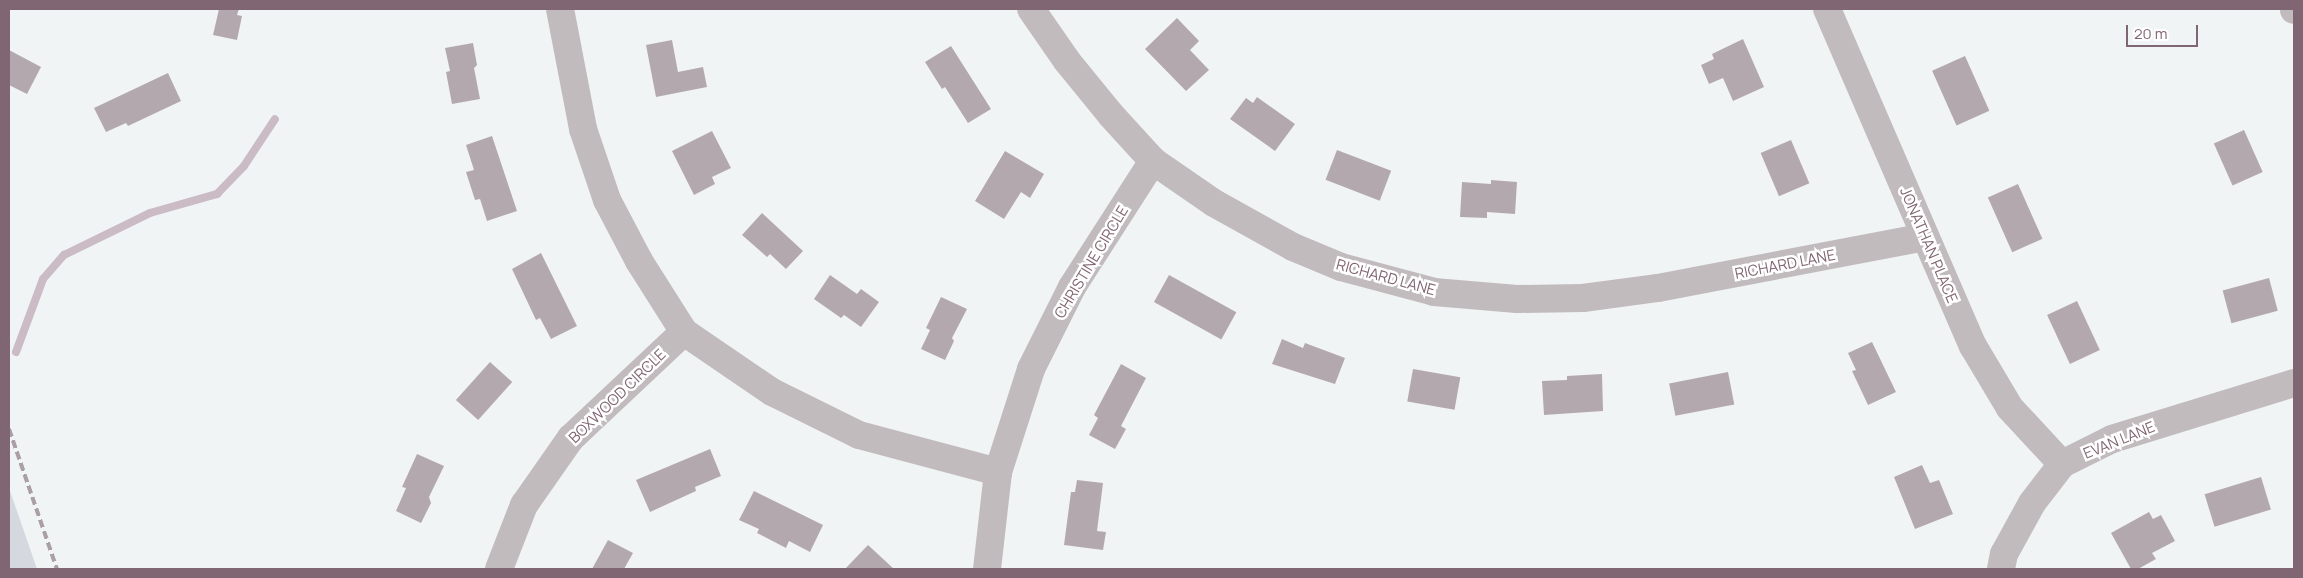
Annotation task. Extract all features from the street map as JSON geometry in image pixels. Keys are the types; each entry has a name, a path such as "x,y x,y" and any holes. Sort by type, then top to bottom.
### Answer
{"street":[{"path":"560,9 583,129 607,200 639,261 684,332 772,392 859,434 998,472"},
{"name":"RICHARD LANE","path":"1031,9 1067,61 1111,115 1153,162 1214,203 1293,247 1342,267 1434,292 1517,299 1583,298 1658,288 1925,237"},
{"name":"JONATHAN PLACE","path":"1827,9 1973,346 2010,408 2062,464"},
{"name":"CHRISTINE CIRCLE","path":"987,569 998,472 1031,369 1072,286 1153,162"},
{"name":"BOXWOOD CIRCLE","path":"499,569 524,505 571,438 684,332"},
{"name":"EVAN LANE","path":"2001,569 2004,554 2032,503 2062,464 2112,439 2294,383"}],"shaded area":[{"path":"9,488 37,569 9,569"}],"building":[{"path":"219,9 239,9 237,15 242,16 237,40 213,35"},
{"path":"1177,18 1199,41 1190,50 1209,70 1186,91 1145,49"},
{"path":"1743,39 1764,87 1733,101 1723,78 1709,84 1701,65 1714,59 1712,54"},
{"path":"672,40 678,72 703,67 707,87 656,97 646,45"},
{"path":"473,43 477,65 474,68 480,99 452,104 446,72 450,71 445,48"},
{"path":"951,46 991,109 968,123 945,87 942,89 925,62"},
{"path":"9,50 41,67 27,94 9,85"},
{"path":"1965,56 1989,111 1957,125 1932,71"},
{"path":"168,73 181,101 128,126 126,123 106,132 94,108"},
{"path":"1257,97 1295,124 1275,151 1230,119 1246,98 1253,103"},
{"path":"2244,130 2263,172 2233,185 2214,143"},
{"path":"712,131 731,168 712,177 715,184 694,195 672,151"},
{"path":"492,136 517,211 487,221 480,199 475,200 466,172 474,170 466,145"},
{"path":"1791,140 1809,183 1779,196 1761,153"},
{"path":"1337,150 1391,171 1380,201 1326,180"},
{"path":"1005,151 1044,174 1030,198 1021,192 1004,219 975,201"},
{"path":"1491,180 1517,182 1515,214 1487,212 1487,218 1460,217 1462,182 1491,184"},
{"path":"2018,184 2042,239 2012,252 1988,197"},
{"path":"762,213 803,251 786,269 770,254 767,257 742,235"},
{"path":"541,253 577,326 551,339 540,318 536,320 512,269"},
{"path":"830,275 857,294 861,289 879,302 861,327 844,315 841,318 814,299"},
{"path":"1169,275 1236,312 1221,339 1154,302"},
{"path":"2269,278 2278,311 2231,323 2223,290"},
{"path":"941,297 967,309 952,338 954,341 945,360 921,349 930,330 926,328"},
{"path":"2077,301 2100,350 2070,364 2047,315"},
{"path":"1282,339 1303,348 1305,343 1345,358 1335,384 1272,364"},
{"path":"1872,342 1896,392 1868,405 1852,371 1856,370 1848,353"},
{"path":"490,362 512,382 478,420 456,400"},
{"path":"1121,364 1146,378 1121,426 1126,429 1115,449 1089,435 1098,418 1094,415"},
{"path":"1413,369 1460,377 1455,410 1407,401"},
{"path":"1728,372 1734,404 1675,416 1669,383"},
{"path":"1602,374 1603,411 1544,415 1542,381 1567,380 1567,376"},
{"path":"710,449 721,476 695,487 696,491 650,512 636,480"},
{"path":"417,454 444,466 429,497 431,503 421,523 396,511 406,488 402,487"},
{"path":"1922,465 1930,483 1939,480 1953,514 1915,529 1894,477"},
{"path":"2261,477 2271,510 2215,527 2205,494"},
{"path":"1077,480 1103,483 1097,531 1106,532 1103,550 1064,545 1071,492 1075,492"},
{"path":"754,491 823,525 810,552 789,541 786,548 757,533 759,529 739,520"},
{"path":"2149,512 2153,519 2161,515 2175,541 2152,553 2156,559 2138,569 2131,569 2111,533"},
{"path":"608,540 633,553 624,569 592,569"},
{"path":"868,545 894,569 845,569"}],"waterway":[{"path":"16,352 43,279 64,255 150,213 217,194 244,166 275,119"}],"railway":[{"path":"9,429 57,569"}]}
